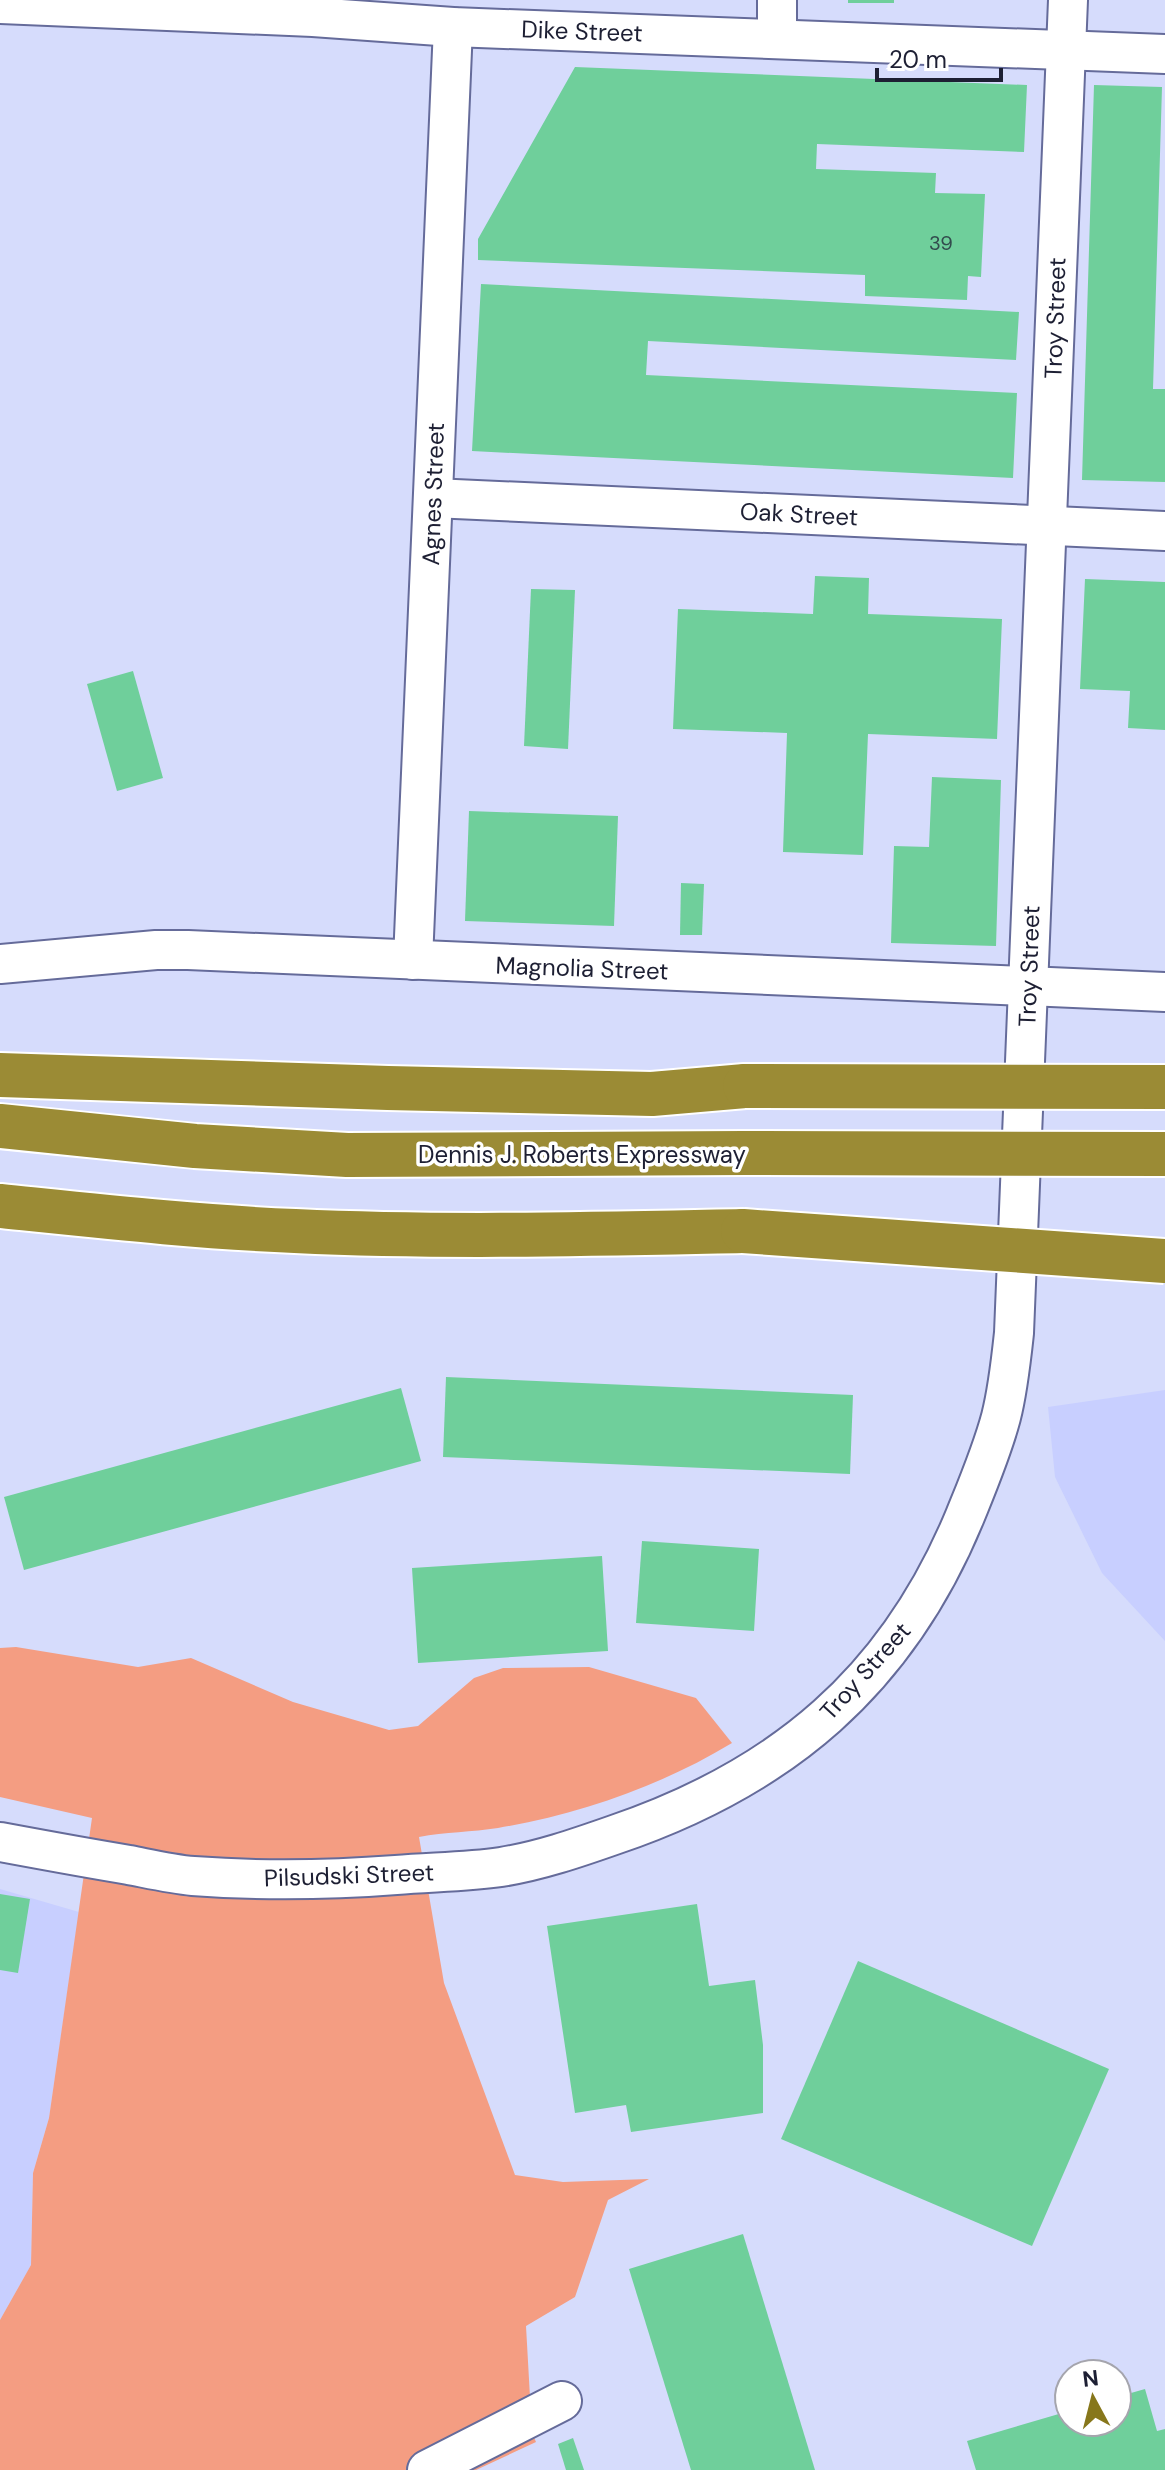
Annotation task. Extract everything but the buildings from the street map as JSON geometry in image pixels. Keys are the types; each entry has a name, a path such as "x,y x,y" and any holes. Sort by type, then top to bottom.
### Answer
{"highway":[{"path":"0,1075 652,1094 745,1086 1165,1087"},
{"name":"Dennis J. Roberts Expressway","path":"0,1126 195,1146 347,1155 1165,1154"},
{"path":"0,1206 219,1227 372,1234 1165,1232"},
{"path":"0,1235 219,1227"},
{"path":"743,1231 1165,1261"}],"street":[{"path":"777,0 777,37"},
{"name":"Troy Street","path":"691,1806 778,1754 822,1721 855,1689 906,1629 948,1554 1001,1419 1011,1358 1068,0"},
{"name":"Dike Street","path":"0,4 313,9 453,27 1165,54"},
{"name":"Agnes Street","path":"413,960 453,27"},
{"name":"Oak Street","path":"433,498 1165,531"},
{"name":"Magnolia Street","path":"0,964 156,950 1165,992"},
{"name":"Pilsudski Street","path":"0,1842 191,1876 317,1881 501,1867 563,1853 691,1806"},
{"path":"427,2470 562,2401"}],"shaded area":[{"path":"1165,1390 1165,1641 1102,1573 1055,1477 1048,1407"},
{"path":"16,1647 138,1667 191,1658 293,1702 389,1730 418,1726 474,1678 503,1668 589,1667 696,1698 732,1743 648,1785 589,1806 498,1828 419,1837 444,1983 515,2175 563,2182 649,2179 608,2200 575,2297 526,2326 532,2433 536,2442 476,2470 0,2470 0,2320 31,2265 33,2173 49,2118 92,1818 0,1797 0,1648"},
{"path":"0,1889 79,1912 49,2118 33,2173 31,2265 0,2320"}]}
